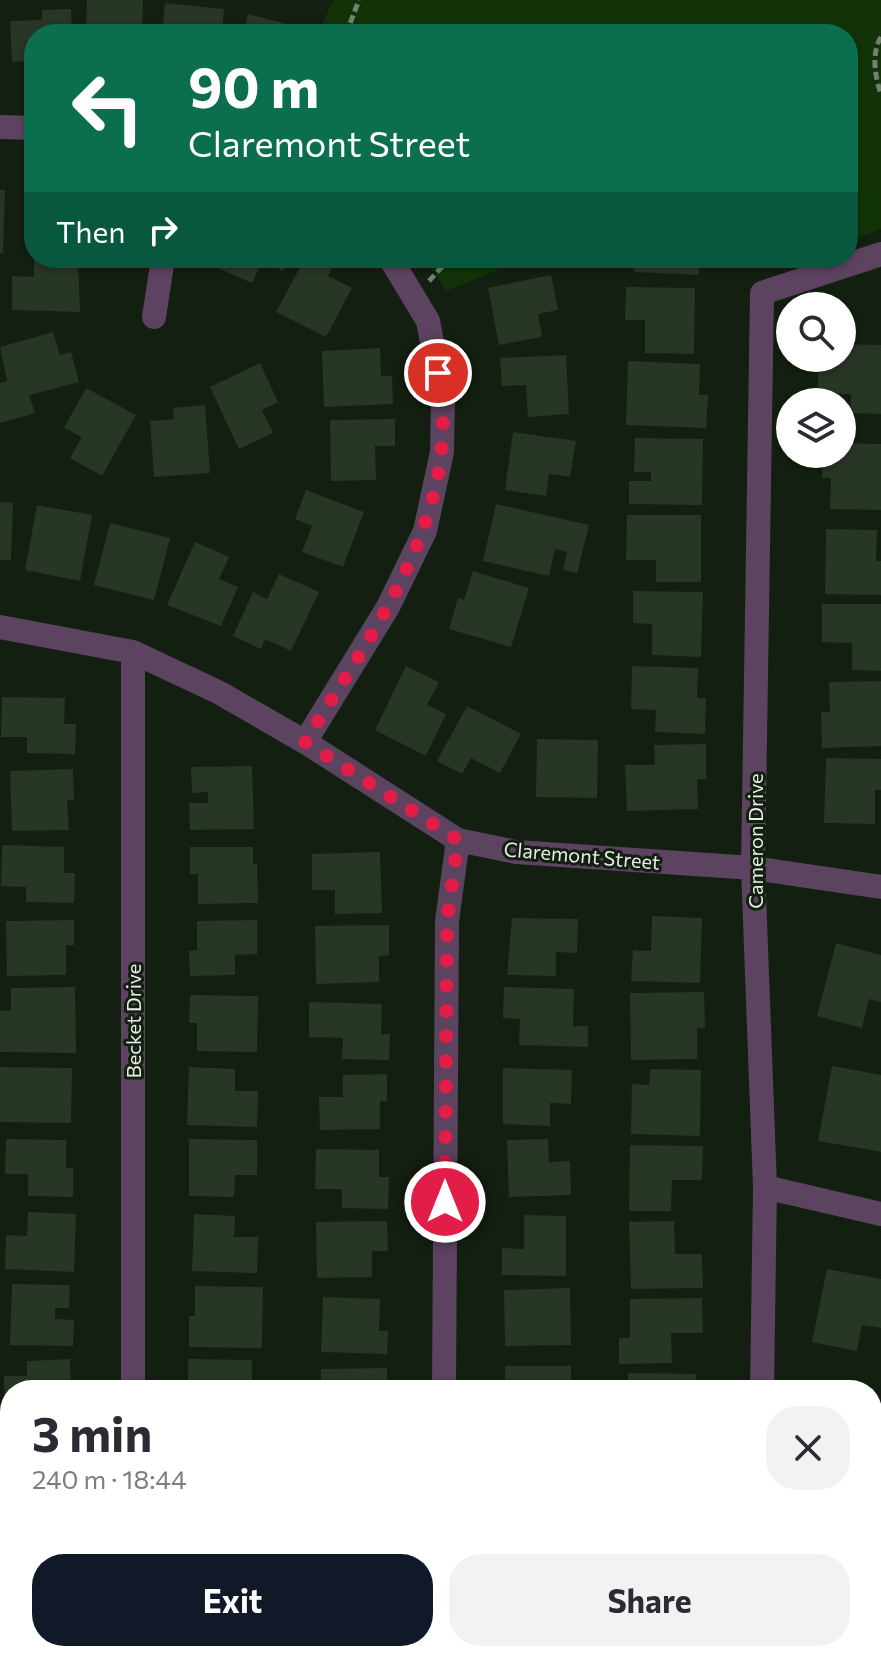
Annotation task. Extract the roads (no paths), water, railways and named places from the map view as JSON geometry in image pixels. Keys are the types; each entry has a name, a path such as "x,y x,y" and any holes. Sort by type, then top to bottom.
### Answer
{"street":[{"path":"0,127 24,128"},
{"name":"Cameron Drive","path":"858,262 881,254"},
{"path":"154,317 161,268"},
{"path":"305,742 388,607 425,531 442,452 443,400 428,321 396,268"},
{"name":"Cameron Drive","path":"762,1380 765,1187 753,868 762,293 838,268"},
{"name":"Claremont Street","path":"0,627 133,652 220,693 305,742 458,840 516,852 753,868 881,887"},
{"name":"Becket Drive","path":"133,652 133,1380"},
{"path":"444,1380 447,921 458,840"},
{"path":"765,1187 881,1214"}]}
